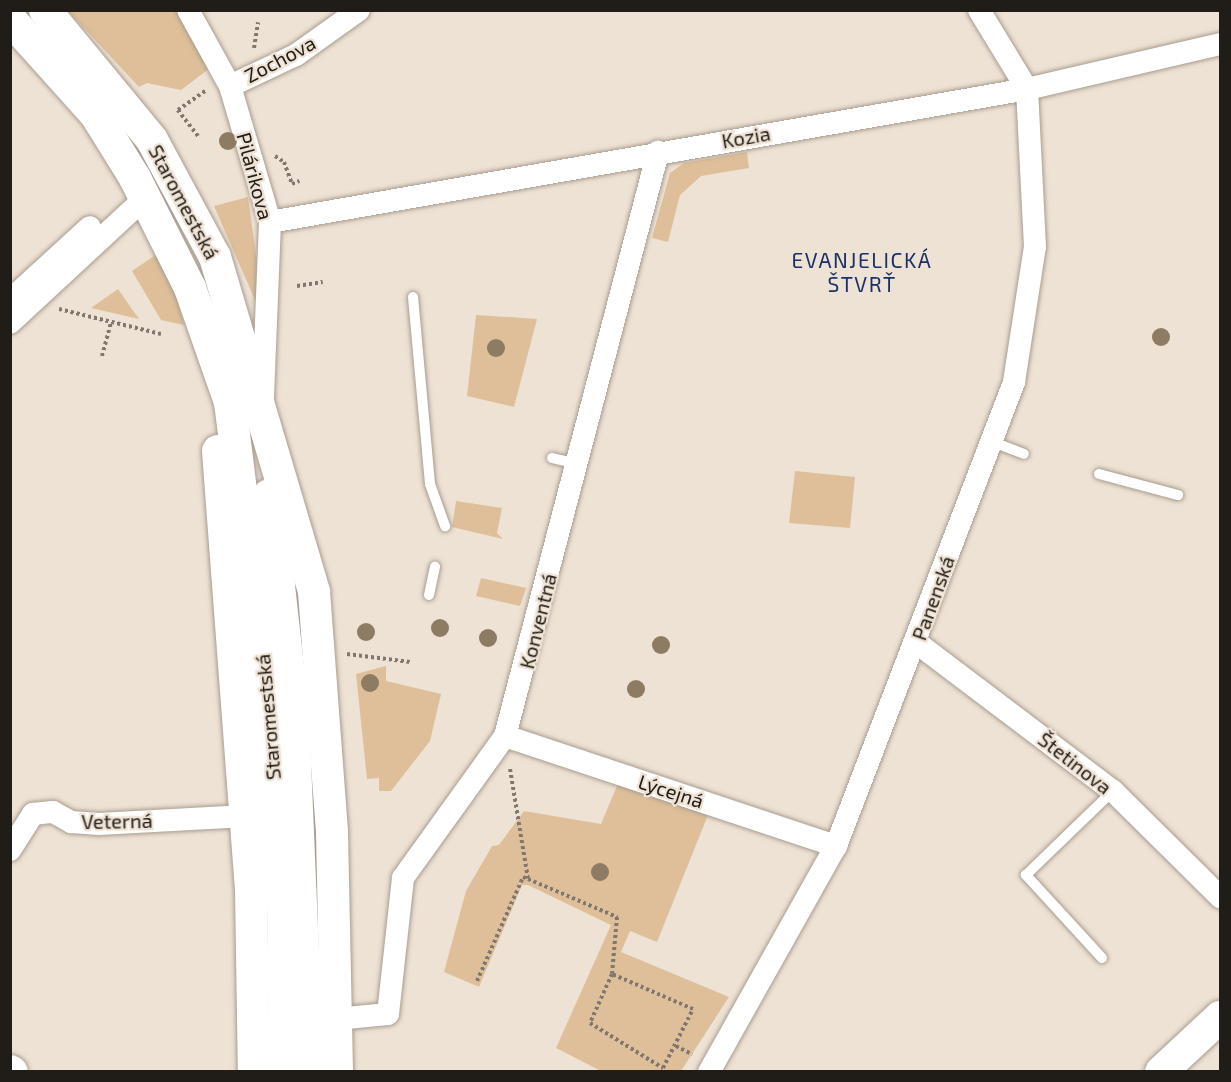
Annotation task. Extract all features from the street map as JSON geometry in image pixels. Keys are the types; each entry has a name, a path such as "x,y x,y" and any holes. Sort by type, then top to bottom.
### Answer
{"main road":[{"name":"Staromestská","path":"45,10 129,108 187,200 230,297 262,426 314,592 332,832 337,1071"},
{"name":"Staromestská","path":"11,19 96,115 146,197 190,288 218,366 238,440 270,716 283,903 285,1071"},
{"name":"Staromestská","path":"218,366 215,410 246,816 254,1071"},
{"name":"Staromestská","path":"262,426 293,714 308,1071"},
{"path":"1161,1071 1221,1017"}],"street":[{"name":"Pilárikova","path":"188,10 220,87 270,222 262,426"},
{"name":"Zochova","path":"220,87 296,55 359,10"},
{"path":"979,10 1027,89"},
{"name":"Kozia","path":"270,222 658,152 1027,89 1221,44"},
{"name":"Panenská","path":"703,1064 836,846 917,643 1014,382 1035,247 1027,89"},
{"name":"Konventná","path":"336,1019 388,1014 404,878 505,736 580,464 658,152"},
{"path":"10,300 146,197"},
{"path":"10,323 33,303 91,238"},
{"name":"Štetinova","path":"917,643 1113,791 1221,897"},
{"name":"Lýcejná","path":"505,736 836,846"},
{"name":"Veterná","path":"10,850 33,814 53,812 71,822 99,824 246,816"}],"lane":[{"path":"413,297 430,484 445,526"},
{"path":"993,442 1024,454"},
{"path":"552,458 580,464"},
{"path":"1099,474 1178,495"},
{"path":"429,595 435,567"},
{"path":"1102,958 1026,875 1113,791"}],"path":[{"path":"254,48 258,22"},
{"path":"198,136 178,110 220,87"},
{"path":"284,162 292,184 299,181"},
{"path":"297,286 323,282"},
{"path":"33,303 161,334"},
{"path":"102,356 111,322"},
{"path":"347,654 411,662"},
{"path":"505,736 528,879"},
{"path":"477,981 523,877 617,917 612,974 590,1023 663,1068 693,1010 612,974"},
{"path":"676,1046 703,1064"}],"shaded area":[{"path":"68,11 177,11 210,68 181,90 147,83 139,87"},
{"path":"747,152 749,168 701,176 680,195 668,242 652,238 670,173 684,163"},
{"path":"248,197 262,298 255,300 214,206"},
{"path":"160,252 184,325 161,320 132,271"},
{"path":"118,289 139,319 91,308"},
{"path":"476,315 537,319 514,407 467,396"},
{"path":"795,471 855,477 850,528 789,523"},
{"path":"456,501 502,508 497,533 503,539 452,527"},
{"path":"481,578 526,588 520,606 476,596"},
{"path":"386,666 386,681 441,694 430,741 391,791 379,791 379,778 367,779 356,674"},
{"path":"619,781 710,810 657,942 630,931 621,952 729,997 681,1071 601,1071 556,1048 611,925 528,885 522,885 479,987 444,972 466,891 492,846 499,845 524,811 601,824"}],"district":[{"name":"EVANJELICKÁ ŠTVRŤ","path":"862,272"}]}
